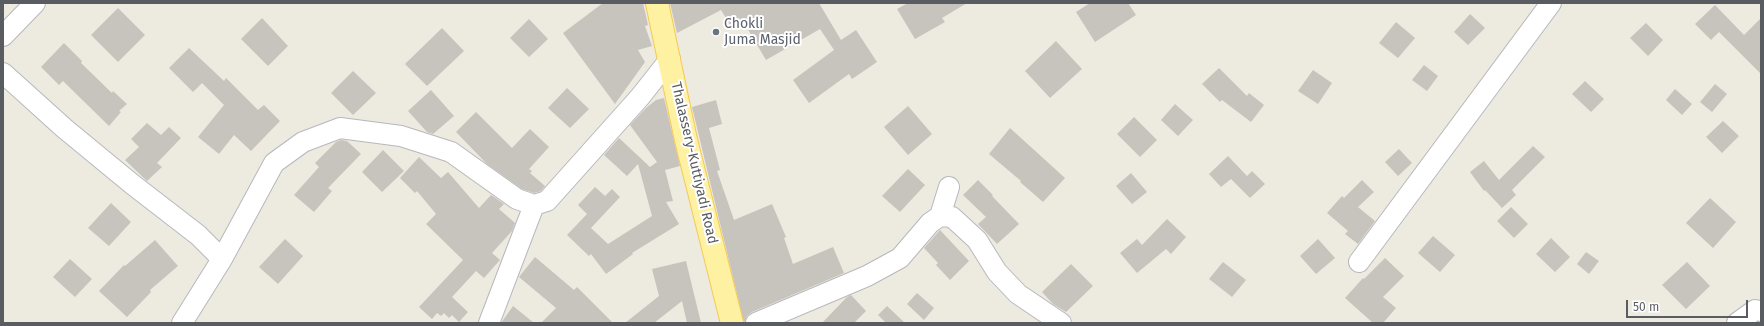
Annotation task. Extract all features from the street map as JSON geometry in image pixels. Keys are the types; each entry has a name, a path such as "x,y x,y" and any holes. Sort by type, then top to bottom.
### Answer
{"main road":[{"name":"Thalassery-Kuttiyadi Road","path":"657,3 686,140 732,323"}],"street":[{"path":"3,36 35,3"},
{"path":"1359,262 1551,3"},
{"path":"182,323 222,259 274,162 303,142 340,128 401,136 451,152 517,199 534,205 547,201 640,97 670,59"},
{"path":"3,73 64,128 132,184 198,235 222,259"},
{"path":"756,323 867,276 900,258 930,223 940,216 949,187"},
{"path":"489,323 534,205"},
{"path":"940,216 952,217 977,240 997,272 1018,294 1061,323"},
{"path":"1737,323 1755,310 1761,311"}],"building":[{"path":"603,3 643,3 648,25 645,26 652,46 638,50 645,62 615,104 563,33"},
{"path":"670,3 819,3 841,40 856,30 877,62 852,79 849,74 809,103 793,80 834,50 820,29 766,60 743,21 732,28 721,10 677,33"},
{"path":"908,3 967,3 942,18 945,22 915,39 897,9"},
{"path":"1090,3 1128,3 1136,15 1095,42 1076,12"},
{"path":"1715,5 1744,35 1761,18 1761,74 1719,32 1711,40 1695,24"},
{"path":"118,8 145,35 118,62 91,35"},
{"path":"1470,14 1485,28 1468,45 1454,32"},
{"path":"262,18 288,46 268,66 241,39"},
{"path":"529,19 548,39 529,57 510,38"},
{"path":"1396,22 1415,38 1398,58 1379,43"},
{"path":"1646,23 1663,40 1648,56 1630,38"},
{"path":"442,28 464,51 427,86 405,64"},
{"path":"1056,41 1082,69 1050,98 1025,71"},
{"path":"64,43 82,61 81,63 112,93 113,91 127,104 119,111 121,112 109,126 63,81 59,85 41,67"},
{"path":"189,48 224,81 226,78 258,110 264,105 280,121 251,151 234,135 219,154 198,137 224,105 202,83 193,92 169,68"},
{"path":"1424,65 1438,76 1427,91 1412,80"},
{"path":"1219,68 1247,96 1249,93 1264,105 1251,122 1222,100 1220,102 1202,84"},
{"path":"1313,70 1332,83 1318,104 1298,91"},
{"path":"353,71 376,93 353,115 331,93"},
{"path":"1585,81 1604,99 1591,112 1572,94"},
{"path":"1715,84 1727,94 1712,112 1700,102"},
{"path":"567,88 589,109 570,128 548,108"},
{"path":"1675,89 1692,104 1682,115 1666,100"},
{"path":"431,90 454,116 433,134 427,132 408,111"},
{"path":"664,98 680,166 665,170 673,201 666,202 679,224 632,253 633,254 606,274 591,254 589,256 567,235 587,214 578,205 595,187 605,196 612,189 620,197 591,228 608,244 652,216 638,164 627,176 604,155 619,138 650,167 657,162 630,125 656,100"},
{"path":"716,100 722,124 709,128 720,170 717,171 734,220 772,204 786,237 784,238 793,264 833,247 844,273 752,312 747,316 744,323 692,107"},
{"path":"1175,104 1193,120 1178,136 1161,120"},
{"path":"908,106 932,134 908,155 884,127"},
{"path":"476,112 512,148 530,129 549,147 529,169 532,171 530,173 545,186 541,191 534,193 522,189 487,164 456,132"},
{"path":"1134,117 1157,140 1140,157 1117,134"},
{"path":"1723,121 1739,136 1722,153 1706,137"},
{"path":"147,123 161,135 169,127 181,138 157,163 162,167 147,181 125,160 139,147 131,139"},
{"path":"1010,128 1065,178 1043,202 989,154"},
{"path":"341,140 347,141 361,154 328,188 332,191 314,212 294,195 319,167 315,163 336,142"},
{"path":"1533,146 1545,157 1512,190 1516,195 1502,208 1485,190 1484,191 1470,172 1484,161 1499,180"},
{"path":"1399,149 1412,163 1398,176 1385,162"},
{"path":"383,150 404,171 382,192 362,172"},
{"path":"1228,156 1247,176 1252,171 1265,184 1250,198 1231,179 1221,187 1209,174"},
{"path":"419,157 441,178 448,172 479,208 491,195 504,204 499,209 515,223 512,231 492,253 500,260 484,278 476,271 452,297 468,312 459,322 452,315 449,318 444,313 441,316 437,313 432,319 419,307 463,260 426,224 436,214 417,191 415,193 400,178"},
{"path":"908,169 925,185 900,212 882,196"},
{"path":"1131,173 1147,192 1132,204 1116,186"},
{"path":"978,180 1019,224 997,244 978,224 986,217 963,195"},
{"path":"1362,180 1374,192 1358,207 1375,221 1358,244 1345,234 1348,231 1327,213 1342,196 1344,198"},
{"path":"1710,198 1736,222 1713,248 1686,223"},
{"path":"111,203 131,222 109,246 88,228"},
{"path":"1511,207 1528,224 1514,238 1497,221"},
{"path":"1167,219 1186,237 1171,254 1166,249 1137,273 1120,253 1137,239 1142,245"},
{"path":"940,230 969,261 950,280 936,265 938,263 924,248"},
{"path":"1433,236 1455,255 1440,272 1418,253"},
{"path":"1551,238 1570,257 1555,272 1536,254"},
{"path":"285,239 303,256 278,284 259,267"},
{"path":"1318,239 1335,258 1316,274 1300,256"},
{"path":"155,240 178,266 150,290 151,292 127,317 99,291 124,265 125,266"},
{"path":"1586,252 1599,261 1589,274 1577,264"},
{"path":"535,257 574,290 577,287 613,323 541,323 556,308 519,277"},
{"path":"1385,258 1404,276 1383,297 1396,308 1383,323 1373,323 1345,298 1363,278 1364,279"},
{"path":"70,259 92,279 75,297 53,277"},
{"path":"686,261 701,323 687,323 682,301 654,323 625,323 659,296 652,269"},
{"path":"1223,262 1246,280 1232,297 1209,279"},
{"path":"1687,262 1710,286 1686,309 1662,285"},
{"path":"1071,264 1093,286 1066,312 1053,304 1042,292"},
{"path":"917,293 934,308 924,320 907,304"},
{"path":"851,295 866,311 854,323 822,323 847,297"},
{"path":"513,306 534,323 501,323"},
{"path":"887,306 905,323 886,323 878,315"}],"place":[{"name":"Chokli Juma Masjid","path":"716,32"}]}
